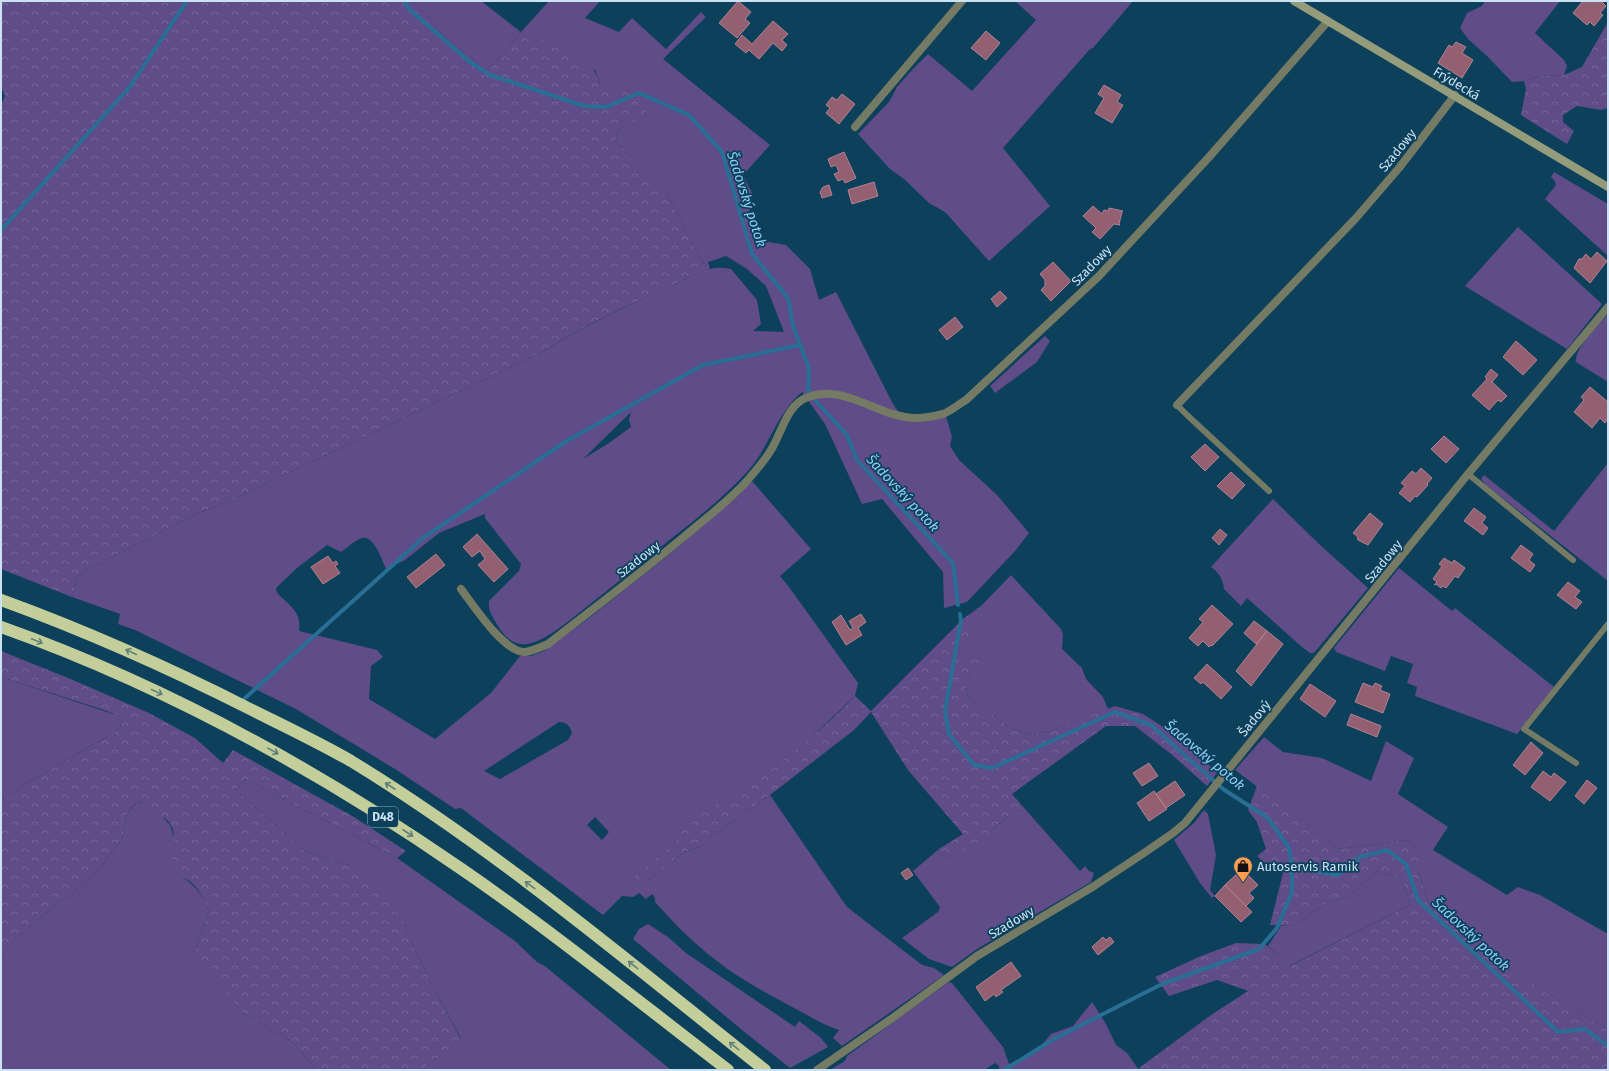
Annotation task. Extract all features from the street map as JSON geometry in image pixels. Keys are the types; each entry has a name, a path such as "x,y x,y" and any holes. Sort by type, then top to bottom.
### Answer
{"highway":[{"name":"D48","path":"1,600 62,623 174,672 349,760 429,812 541,893 765,1070"},
{"name":"D48","path":"1,627 82,659 165,696 267,748 362,803 462,869 526,914 728,1070"}],"main road":[{"name":"Frýdecká","path":"1294,1 1608,187"}],"street":[{"path":"855,127 962,1"},
{"name":"Szadowy","path":"461,589 507,645 525,652 548,644 662,555 716,510 743,485 772,450 783,425 794,406 807,397 835,394 893,414 915,418 944,414 966,400 1099,276 1210,156 1328,21"},
{"name":"Szadowy","path":"1177,404 1356,218 1399,168 1455,95"},
{"name":"Szadowy","path":"1316,661 1468,474 1608,306"},
{"name":"Šadový","path":"1211,790 1316,661"},
{"name":"Szadowy","path":"817,1070 894,1017 977,956 1094,886 1173,833 1185,823 1211,790"}],"lane":[{"name":"Szadowy","path":"1177,404 1187,415 1269,490"},
{"path":"1468,474 1574,560"},
{"path":"1576,763 1524,729 1608,624"}],"green space":[{"path":"1,1 412,1 432,21 440,32 454,45 470,56 484,71 499,59 521,32 566,49 573,63 585,64 595,71 601,86 626,86 643,90 647,117 626,124 616,133 617,142 666,191 703,264 708,262 710,269 622,308 590,324 544,351 236,498 199,513 86,570 78,576 72,597 1,569 1,105 5,96 1,87"},
{"path":"412,1 481,1 521,32 499,59 484,71 470,56 454,45 440,32 432,21"},
{"path":"549,1 600,1 585,18 619,32 632,18 666,49 701,12 706,17 663,59 770,145 743,175 752,193 748,224 762,241 786,245 810,269 819,300 836,292 893,404 905,421 946,416 952,437 950,446 959,460 997,495 1029,533 1015,551 967,602 944,608 943,572 882,499 862,504 825,424 802,392 786,410 755,463 719,500 565,624 548,636 539,640 522,644 514,642 506,636 491,614 489,601 519,571 521,564 485,518 485,514 439,533 405,560 386,569 374,544 366,538 357,540 341,552 327,545 297,568 277,587 276,590 297,614 299,619 299,631 377,650 383,657 371,666 369,699 435,739 491,693 520,656 531,656 544,651 589,618 666,557 738,496 752,481 811,549 780,576 858,683 855,696 802,746 652,861 642,885 684,852 702,846 712,836 770,795 847,907 922,965 934,968 944,975 842,1046 833,1038 839,1030 817,1021 726,968 692,940 669,918 655,902 655,898 652,894 646,899 639,893 633,897 622,896 603,915 461,808 455,809 395,769 296,709 135,630 118,624 120,614 72,597 78,576 86,570 199,513 236,498 544,351 607,316 700,272 715,268 731,269 757,300 761,324 753,331 784,332 766,286 747,269 726,256 703,264 666,191 617,142 616,133 619,130 630,122 647,116 626,86 601,86 595,70 573,63 521,32","holes":["631,412 629,420 631,427 583,459","559,722 568,725 570,728 572,733 568,740 500,779 484,771","595,817 609,832 602,840 587,825"]},
{"path":"1015,1 1133,1 1003,148 1050,206 989,261 945,212 929,203 904,179 890,169 858,134 889,102 897,87 928,54 972,91 1036,20"},
{"path":"1485,1 1560,1 1535,33 1564,60 1567,66 1564,75 1540,76 1524,81 1512,82 1468,39 1460,28 1467,13 1482,6"},
{"path":"1608,22 1608,108 1601,110 1577,106 1563,115 1563,122 1574,131 1567,144 1521,115 1526,89 1524,81 1540,76 1564,75 1582,67"},
{"path":"1554,172 1608,204 1608,256 1545,199 1556,185 1555,181 1551,177"},
{"path":"1518,227 1602,304 1567,349 1465,286"},
{"path":"1608,314 1608,382 1576,362 1576,357 1593,330"},
{"path":"1045,336 1050,341 1037,362 995,393 990,386"},
{"path":"1608,463 1608,581 1486,485 1481,479 1484,475 1554,531"},
{"path":"1273,499 1319,544 1368,588 1314,653 1310,653 1302,647 1247,598 1241,606 1224,589 1220,576 1211,567"},
{"path":"1399,568 1452,611 1455,608 1554,687 1517,734 1415,696 1417,687 1407,683 1413,664 1391,656 1385,671 1336,652 1334,648"},
{"path":"1011,575 1061,629 1063,634 1062,649 1082,668 1086,679 1103,697 1108,709 1050,731 1033,734 1023,733 1009,727 968,697 966,681 979,665 976,658 965,658 962,653 967,634 979,609"},
{"path":"982,605 975,616 962,653 965,658 976,658 980,665 972,672 966,681 966,688 968,697 1009,727 1023,733 1033,734 1050,731 1115,706 1143,714 1183,740 1217,773 1207,786 1171,754 1135,726 1106,726 1012,794 1025,809 1013,813 1000,822 975,845 944,859 939,849 963,834 908,770 871,712 854,730 770,795 712,836 702,846 684,852 642,885 636,883 635,877 683,836 681,829 747,783 751,784 778,764 805,743 855,696 871,711 963,619"},
{"path":"1,651 149,713 195,738 223,763 233,750 354,817 406,851 397,858 245,779 236,790 306,852 350,865 367,875 404,922 412,943 432,985 461,1039 422,1070 317,1070 291,1041 240,1011 202,963 196,948 209,910 195,886 177,874 174,869 174,834 172,827 166,819 151,812 141,802 134,804 129,811 126,817 122,839 100,867 71,895 59,902 15,939 1,955 1,801 20,787 115,732 120,727 122,719 119,716 104,710 1,677"},
{"path":"1,677 119,716 122,719 120,727 115,732 20,787 1,801"},
{"path":"1264,737 1283,752 1322,758 1371,781 1386,741 1414,758 1398,794 1448,827 1433,850 1507,895 1518,887 1540,895 1608,934 1608,1030 1496,961 1487,952 1485,942 1471,939 1429,905 1419,871 1419,853 1407,840 1339,849 1235,770"},
{"path":"245,779 397,858 515,941 537,962 546,967 671,1070 422,1070 461,1038 432,985 412,943 404,922 350,865 306,852 236,790"},
{"path":"1257,786 1339,849 1407,840 1419,853 1419,871 1429,905 1471,939 1485,942 1488,952 1506,967 1608,1030 1608,1069 1139,1070 1139,1068 1211,1015 1248,991 1217,980 1169,996 1155,977 1201,956 1236,943 1265,944 1290,966 1410,905 1401,878 1376,871 1348,897 1328,902 1292,926 1270,925 1284,869 1268,866 1257,856 1266,849 1257,822 1248,810"},
{"path":"137,802 144,803 151,812 162,816 170,825 175,840 174,848 176,873 196,888 209,910 196,948 240,1011 291,1041 317,1070 1,1070 1,955 15,939 59,902 71,895 100,867 122,839 126,817"},
{"path":"1025,809 1080,871 1085,866 1089,871 1094,873 1091,882 977,949 952,967 929,959 902,938 938,912 940,907 913,871 939,849 944,859 978,842 1011,814"},
{"path":"1204,810 1208,814 1216,855 1210,890 1215,896 1212,898 1200,883 1174,840 1194,823"},
{"path":"1376,871 1401,878 1410,905 1289,966 1268,946 1281,926 1292,926 1328,902 1348,897"},
{"path":"648,924 668,937 686,953 795,1027 799,1021 821,1038 828,1047 790,1068 633,939 639,929"},
{"path":"949,982 952,983 1003,1047 1009,1064 1035,1053 1051,1034 1073,1026 1092,1002 1106,1024 1116,1045 1127,1053 1139,1070 999,1070 999,1066 995,1063 984,1070 830,1070 845,1061 847,1056"}],"building":[{"path":"738,1 751,12 745,19 750,23 737,38 719,23"},
{"path":"1583,1 1601,1 1606,6 1600,13 1603,15 1594,26 1590,22 1587,25 1573,13"},
{"path":"773,21 788,34 782,40 787,45 782,51 773,43 759,59 749,50 746,53 735,44 742,35 752,44"},
{"path":"986,31 1000,43 986,60 971,48"},
{"path":"1456,42 1466,47 1462,53 1473,60 1462,78 1438,63 1449,45 1452,47"},
{"path":"1104,85 1121,95 1117,102 1123,105 1112,123 1095,113 1104,98 1098,94"},
{"path":"842,94 855,104 839,124 826,113 830,108 826,105 832,97 837,100"},
{"path":"844,152 856,178 845,183 843,179 838,181 834,174 839,172 836,165 831,167 828,159"},
{"path":"874,182 878,196 852,204 848,190"},
{"path":"829,185 832,195 822,198 820,192 823,187"},
{"path":"1093,206 1102,214 1104,210 1108,211 1109,208 1123,211 1120,225 1114,224 1100,239 1092,232 1096,228 1083,216"},
{"path":"1597,252 1607,261 1590,283 1574,268 1579,259 1582,259 1586,254 1591,259"},
{"path":"1053,262 1071,281 1051,301 1041,290 1045,286 1045,280 1040,274"},
{"path":"1000,291 1007,298 997,307 991,299"},
{"path":"955,317 963,327 947,340 939,330"},
{"path":"1516,341 1537,360 1523,375 1503,357"},
{"path":"1491,369 1498,375 1492,382 1507,396 1501,402 1498,400 1489,410 1472,395 1487,379 1485,377"},
{"path":"1590,387 1608,402 1608,419 1605,423 1600,418 1592,428 1574,412 1584,400 1581,397"},
{"path":"1444,436 1459,449 1446,463 1431,449"},
{"path":"1205,444 1219,457 1205,471 1191,457"},
{"path":"1421,468 1432,478 1417,497 1415,496 1410,502 1399,493 1405,486 1401,483 1412,471 1416,474"},
{"path":"1231,472 1245,485 1232,499 1217,486"},
{"path":"1474,508 1486,517 1482,523 1488,528 1483,535 1464,521"},
{"path":"1370,513 1383,524 1368,545 1358,540 1357,536 1353,533"},
{"path":"1220,529 1227,535 1219,545 1212,538"},
{"path":"477,534 508,569 494,582 478,565 485,559 480,551 472,557 463,547"},
{"path":"1521,545 1533,554 1529,560 1535,565 1530,572 1511,558"},
{"path":"436,554 445,565 416,588 407,577"},
{"path":"328,556 333,563 336,561 338,564 335,566 340,573 323,584 311,567"},
{"path":"1444,558 1452,563 1454,560 1465,568 1458,578 1455,576 1446,588 1443,586 1441,588 1436,584 1434,585 1437,582 1433,579 1442,566 1439,564"},
{"path":"1568,582 1580,591 1575,597 1582,602 1576,609 1557,595"},
{"path":"1212,605 1233,624 1212,646 1211,645 1209,647 1203,641 1198,646 1189,638 1203,622 1199,619"},
{"path":"861,614 866,622 858,628 862,635 846,645 832,622 841,615 850,630 853,628 849,621"},
{"path":"1254,621 1267,631 1256,644 1244,633"},
{"path":"1267,631 1283,644 1251,686 1236,671"},
{"path":"1207,664 1232,687 1221,699 1203,682 1201,684 1194,678"},
{"path":"1363,683 1373,687 1375,683 1382,686 1380,690 1390,694 1383,713 1355,702"},
{"path":"1310,684 1336,701 1325,717 1300,699"},
{"path":"1351,714 1381,726 1377,737 1347,725"},
{"path":"1531,742 1543,753 1525,775 1513,765"},
{"path":"1149,763 1158,776 1142,786 1133,773"},
{"path":"1543,771 1551,777 1554,773 1566,782 1550,801 1531,787"},
{"path":"1587,780 1597,788 1584,804 1575,796"},
{"path":"1175,781 1185,795 1166,808 1156,794"},
{"path":"1154,791 1167,809 1149,821 1137,803"},
{"path":"908,868 913,875 906,880 901,873"},
{"path":"1242,869 1258,885 1249,893 1254,898 1246,906 1225,885"},
{"path":"1225,885 1252,912 1241,922 1215,896"},
{"path":"1103,937 1106,940 1110,937 1114,942 1098,955 1092,947"},
{"path":"1011,962 1021,976 1001,990 1003,992 996,997 994,994 985,1001 976,987"}],"waterway":[{"path":"1,230 129,88 187,1"},
{"name":"Šadovský potok","path":"404,1 410,10 470,62 490,75 584,106 606,107 639,93 689,115 722,152 752,254 788,298 793,326 809,368 808,390 815,400 847,435 857,460 953,563 958,605"},
{"path":"244,699 423,538 565,442 703,365 800,345"},
{"name":"Šadovský potok","path":"960,614 961,620 945,711 949,734 974,765 992,768 1115,712 1151,725 1223,789 1268,818 1289,848 1292,867 1338,875 1360,857 1387,850 1406,864 1418,900 1558,1032 1585,1029 1608,1046"},
{"path":"1004,1070 1054,1039 1162,984 1259,949 1277,928 1292,892 1292,867"}],"place":[{"name":"Autoservis Ramik","path":"1243,883"}]}
